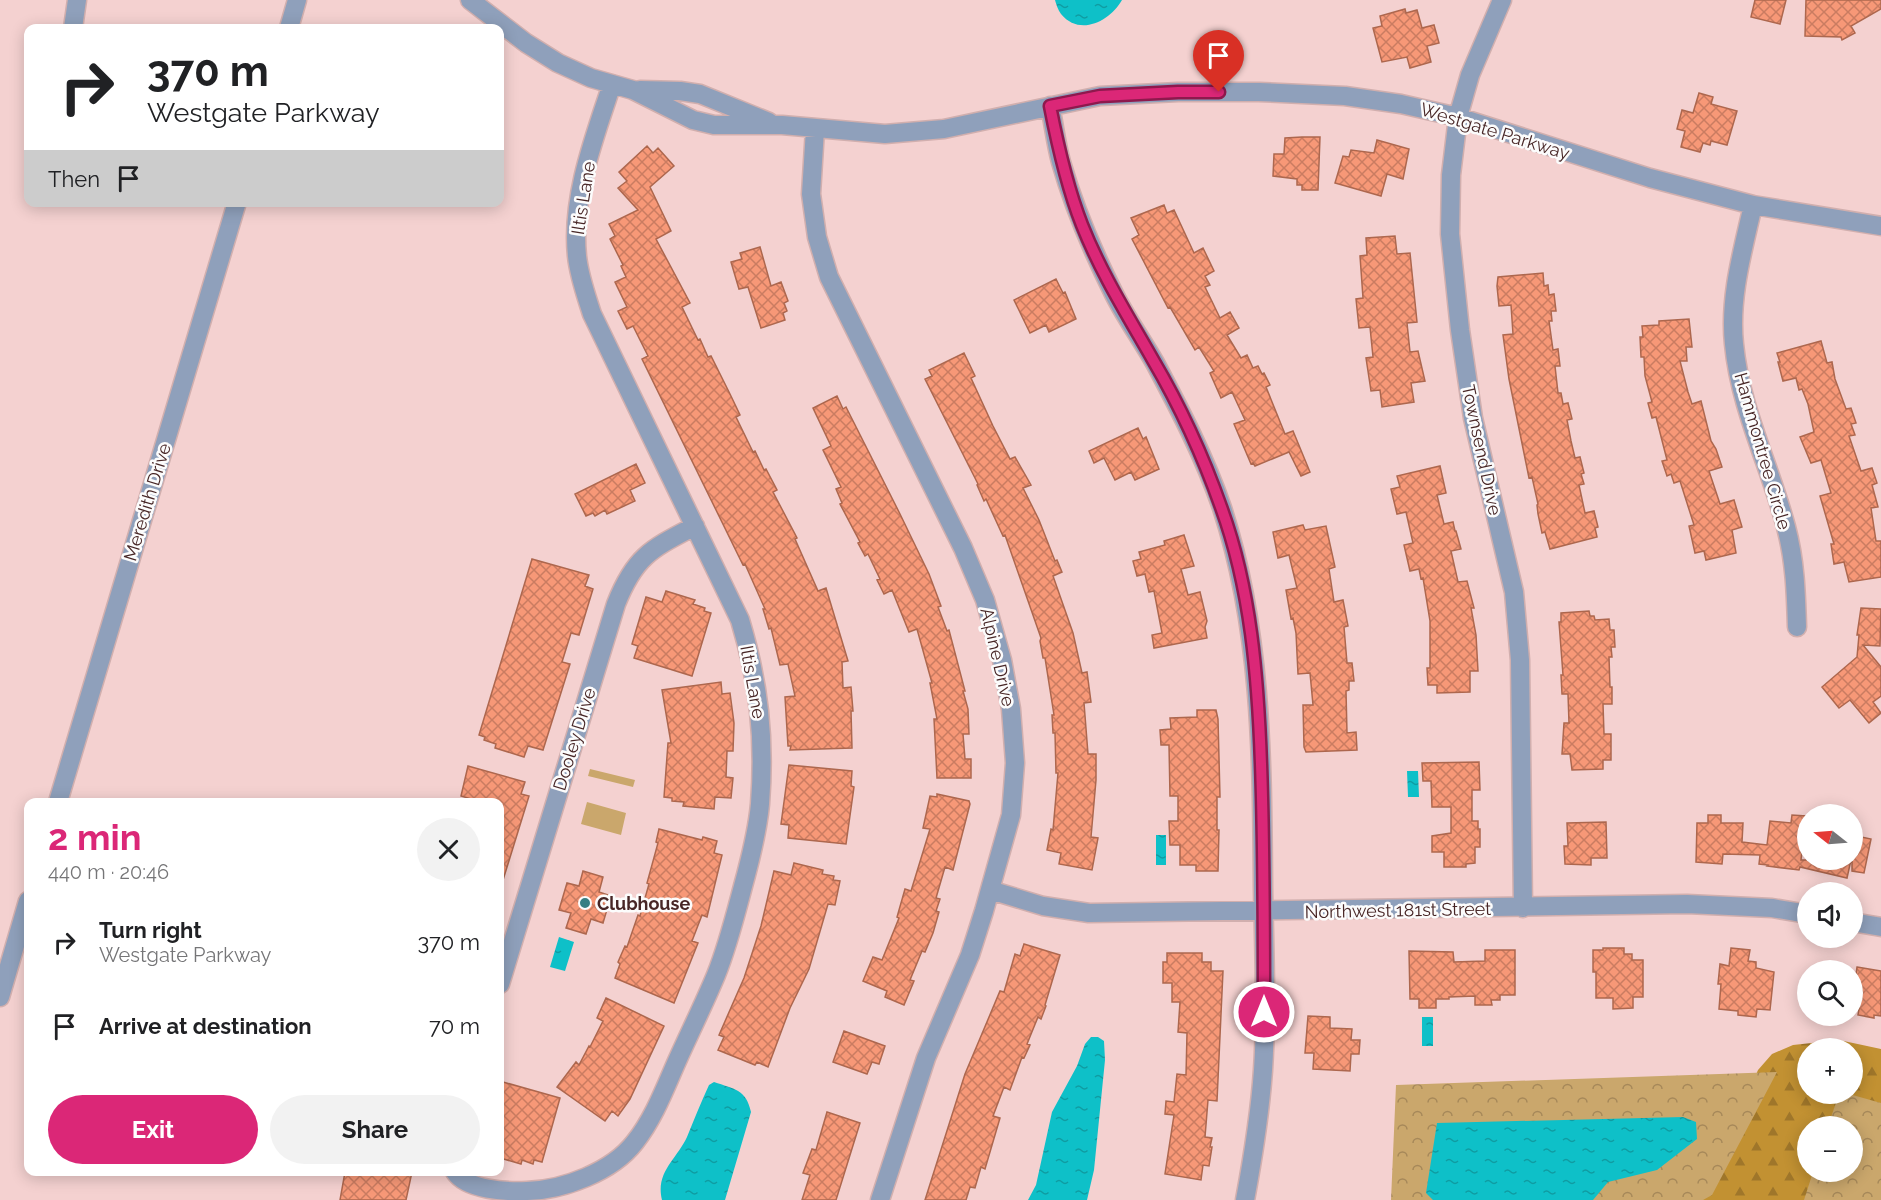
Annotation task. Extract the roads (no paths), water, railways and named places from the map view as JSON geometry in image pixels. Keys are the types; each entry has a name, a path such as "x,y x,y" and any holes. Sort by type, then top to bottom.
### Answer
{"street":[{"path":"74,24 77,0"},
{"path":"290,24 297,0"},
{"name":"Westgate Parkway","path":"470,0 501,24"},
{"name":"Townsend Drive","path":"1502,0 1470,75 1458,117 1451,175 1450,234 1460,330 1473,418 1514,592 1521,660 1523,908"},
{"name":"Westgate Parkway","path":"504,26 558,63 591,78 633,90 682,116 725,127 782,125 885,134 944,129 999,119 1050,106 1111,96 1178,92 1259,92 1345,96 1401,104 1458,117 1650,178 1754,205 1881,226"},
{"name":"Iltis Lane","path":"494,1195 534,1191 577,1180 612,1162 635,1143 655,1109 717,973 752,850 760,806 762,752 760,703 752,659 740,620 592,314 578,266 576,224 582,188 591,149 612,84"},
{"name":"Westgate Parkway","path":"633,90 680,91 700,94 782,125"},
{"path":"1050,106 1060,160 1082,226 1115,297 1154,361 1189,429 1222,507 1238,565 1252,632 1263,808 1263,1070 1254,1153 1245,1200"},
{"name":"Alpine Drive","path":"815,129 811,194 817,237 829,277 963,548 985,600 1002,660 1011,709 1015,763 1011,815 970,955 926,1059 879,1200"},
{"name":"Hammontree Circle","path":"1754,205 1735,297 1734,344 1740,379 1752,423 1787,529 1796,580 1797,627"},
{"name":"Meredith Drive","path":"59,798 236,207"},
{"name":"Dooley Drive","path":"504,971 624,582 636,564 649,552 695,526"},
{"name":"Northwest 181st Street","path":"990,890 1043,906 1089,913 1687,904 1772,908 1797,912"},
{"path":"0,997 24,915"},
{"path":"1863,924 1881,927"},
{"path":"460,1176 494,1195"}],"water":[{"path":"1055,0 1122,0 1117,8 1102,20 1085,25 1069,21 1060,12"},
{"path":"1407,771 1418,771 1419,797 1408,797"},
{"path":"1156,835 1166,835 1166,865 1156,865"},
{"path":"559,937 574,942 565,971 550,967"},
{"path":"1422,1017 1433,1017 1433,1046 1422,1046"},
{"path":"1091,1037 1098,1037 1104,1041 1105,1060 1094,1170 1087,1200 1028,1200 1036,1185 1052,1112 1077,1066 1085,1044"},
{"path":"714,1082 742,1094 751,1112 725,1200 662,1200 664,1174 683,1145 709,1085"},
{"path":"1683,1117 1696,1122 1697,1139 1657,1170 1608,1182 1593,1200 1433,1200 1426,1193 1437,1123"}],"place":[{"name":"Clubhouse","path":"585,903"}]}
